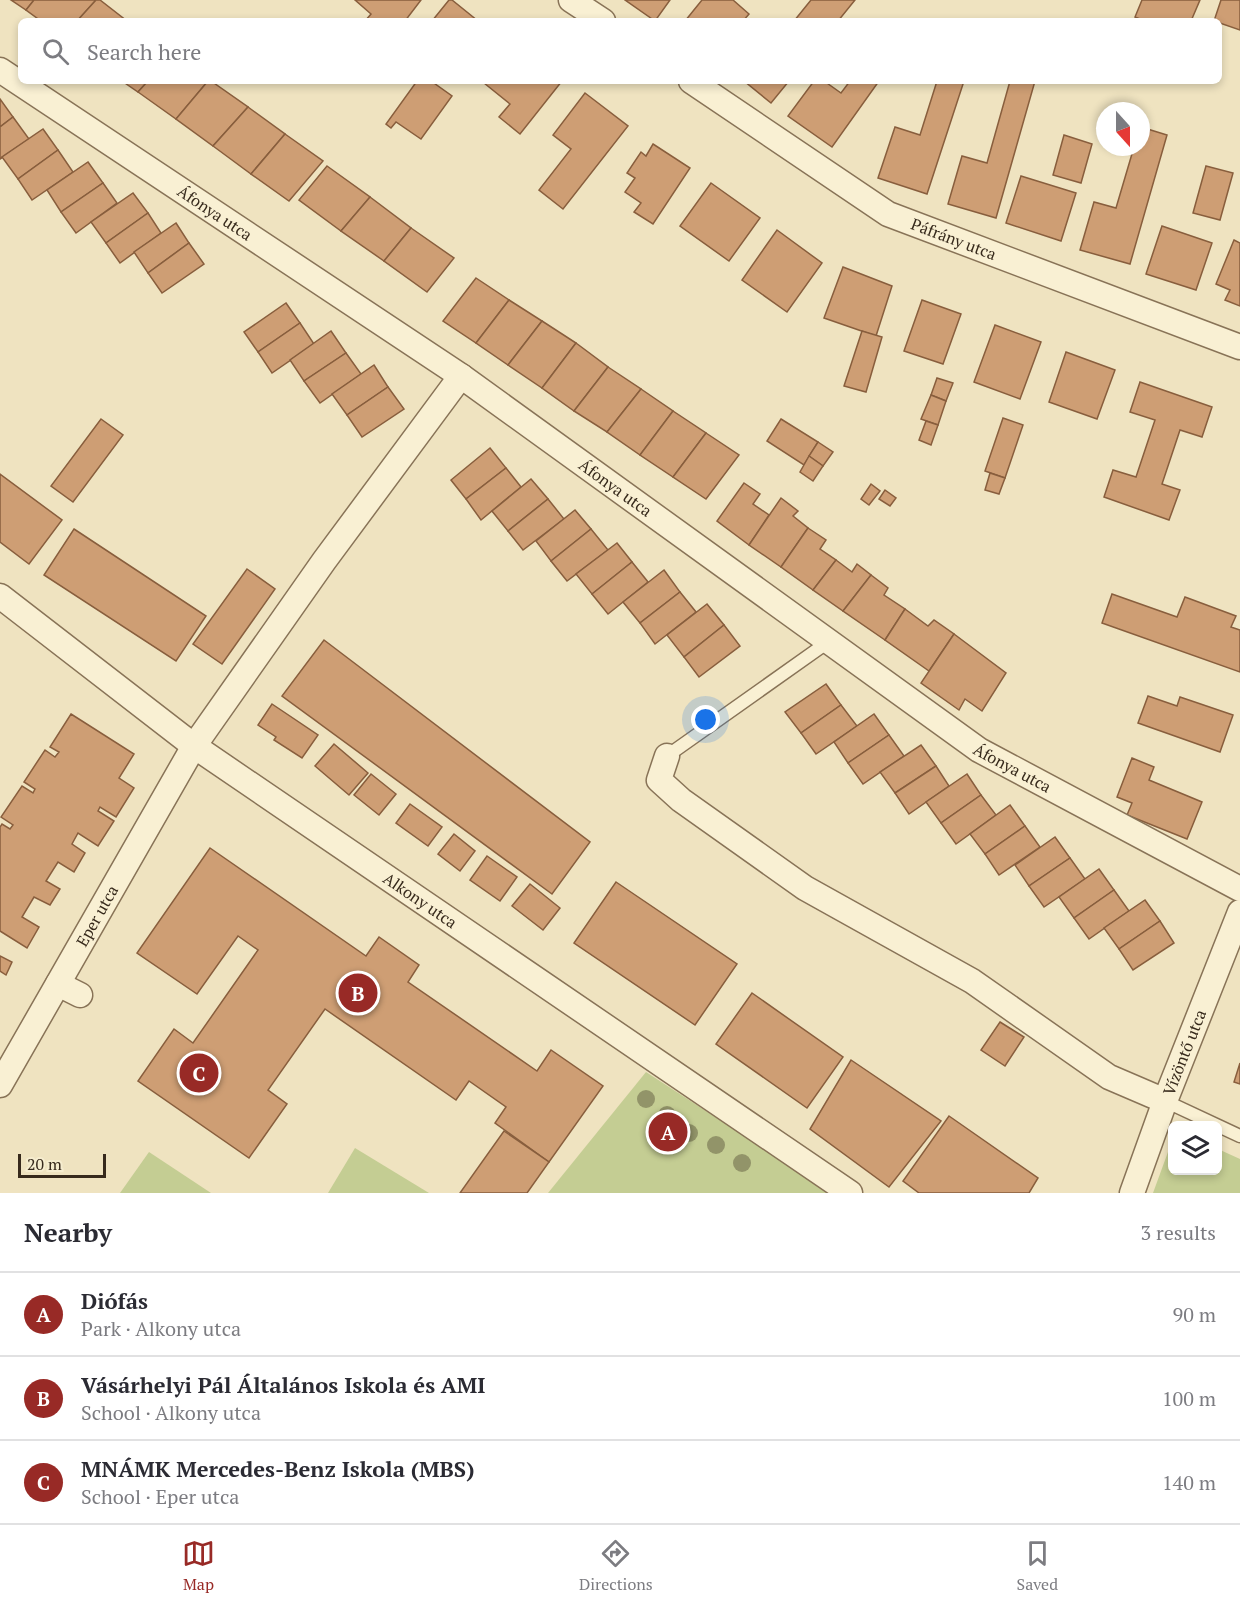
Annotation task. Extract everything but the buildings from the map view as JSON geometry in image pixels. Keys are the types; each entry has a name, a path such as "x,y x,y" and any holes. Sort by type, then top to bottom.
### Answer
{"street":[{"path":"572,0 599,18"},
{"name":"Áfonya utca","path":"0,70 18,82"},
{"name":"Áfonya utca","path":"21,84 461,376 979,750 1240,889"},
{"name":"Páfrány utca","path":"695,84 888,214 1240,347"},
{"name":"Eper utca","path":"0,1085 194,746 324,561 461,376"},
{"name":"Alkony utca","path":"0,596 194,746 850,1193"},
{"path":"667,756 659,780 681,800 805,888 972,981 1108,1077 1165,1101"},
{"name":"Vízöntő utca","path":"1132,1193 1165,1101 1240,912"},
{"path":"58,984 80,995"}],"lane":[{"path":"667,756 828,642"},
{"path":"1165,1101 1240,1136"}],"green space":[{"path":"646,1072 832,1193 548,1193"},
{"path":"355,1148 429,1193 328,1193"},
{"path":"1222,1151 1240,1159 1240,1193 1153,1193 1168,1152 1168,1175 1222,1175"},
{"path":"149,1152 211,1193 120,1193"}],"place":[{"name":"Vásárhelyi Pál Általános Iskola és AMI","path":"358,993"},
{"name":"MNÁMK Mercedes-Benz Iskola (MBS)","path":"199,1073"},
{"name":"Diófás","path":"668,1132"}]}
